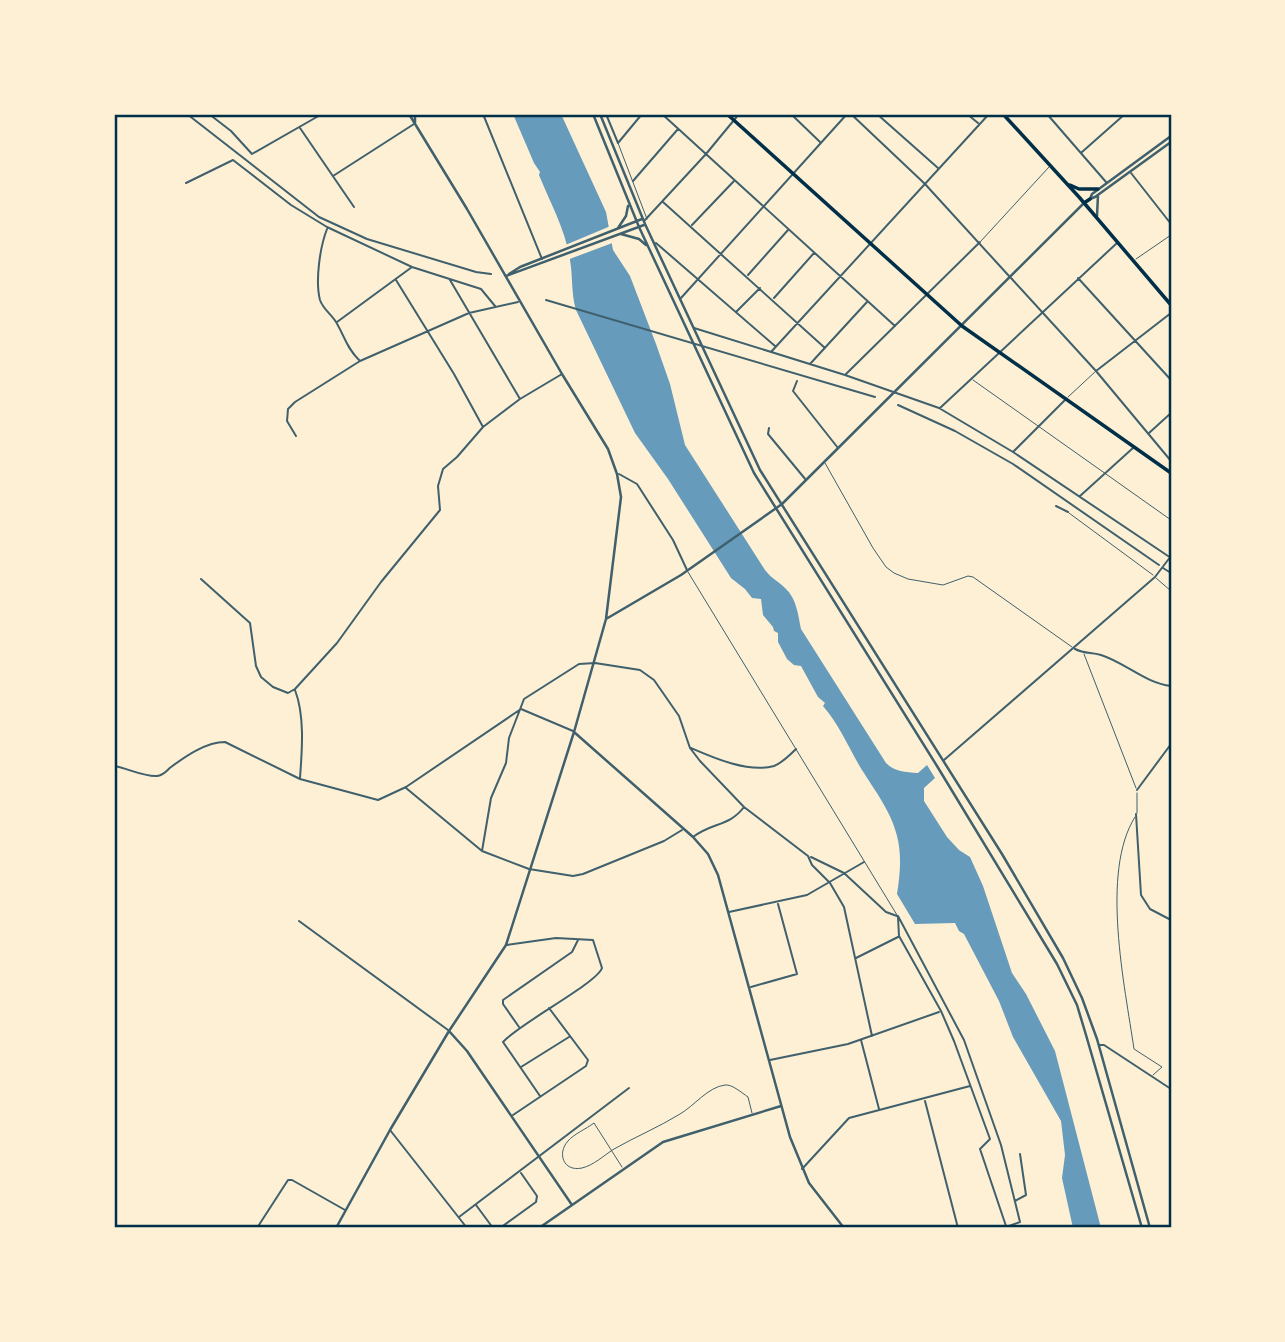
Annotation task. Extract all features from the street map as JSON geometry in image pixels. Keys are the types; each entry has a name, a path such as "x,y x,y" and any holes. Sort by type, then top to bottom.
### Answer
{"main road":[{"path":"727,114 962,326 1171,473"},
{"path":"1003,114 1068,184 1171,305"},
{"path":"1068,184 1098,192"},
{"path":"1084,203 1090,199"}],"street":[{"path":"187,114 319,217 367,239 465,269 491,274"},
{"path":"209,114 231,131 252,154 322,114"},
{"path":"336,1228 449,1031 506,945 595,663 606,619 621,497 617,474 608,449 409,114"},
{"path":"415,114 415,124"},
{"path":"483,114 543,261"},
{"path":"593,114 636,221 754,473 1057,964 1077,1005 1142,1228"},
{"path":"600,114 652,240 760,470 1040,917 1082,998 1099,1045 1150,1228"},
{"path":"606,114 618,143 642,114"},
{"path":"662,114 895,326"},
{"path":"506,276 618,231 639,227 739,114"},
{"path":"791,114 821,142"},
{"path":"680,299 847,114"},
{"path":"851,114 925,184 979,242 1096,371 1171,461"},
{"path":"877,114 939,169"},
{"path":"967,114 979,124"},
{"path":"770,352 989,114"},
{"path":"1047,114 1107,183"},
{"path":"1082,153 1125,114"},
{"path":"333,176 415,124"},
{"path":"300,128 354,207"},
{"path":"633,181 678,128"},
{"path":"1090,199 1107,183 1171,136"},
{"path":"1098,192 1171,142"},
{"path":"186,183 233,160 291,205 327,227 412,267 481,289 495,306"},
{"path":"1130,172 1171,224"},
{"path":"691,226 735,180"},
{"path":"1097,219 1098,192"},
{"path":"663,202 825,348"},
{"path":"625,229 629,203"},
{"path":"606,619 698,563 782,504 1084,203"},
{"path":"618,231 636,221 644,221"},
{"path":"327,227 321,245 321,301 336,322 348,349 360,361"},
{"path":"625,229 648,247"},
{"path":"747,276 788,230"},
{"path":"652,240 775,346"},
{"path":"845,375 979,242"},
{"path":"939,408 1117,243"},
{"path":"773,299 814,253"},
{"path":"336,322 412,267"},
{"path":"1078,278 1171,380"},
{"path":"450,279 520,399"},
{"path":"396,280 483,427"},
{"path":"737,312 761,288"},
{"path":"546,300 875,397"},
{"path":"296,436 287,421 288,409 295,401 360,361 469,313 520,301"},
{"path":"810,364 868,301"},
{"path":"1096,371 1171,313"},
{"path":"693,328 845,375 939,408 1013,452 1171,557 1161,566 1155,577 937,766"},
{"path":"201,579 250,623 256,666 261,677 273,687 288,693 295,689 337,643 381,582 440,510 438,486 443,469 483,427 520,399 562,374"},
{"path":"797,381 793,391 839,449"},
{"path":"1013,452 1066,398"},
{"path":"898,405 955,431 1013,464 1171,573"},
{"path":"1149,433 1171,413"},
{"path":"769,428 768,434 807,481"},
{"path":"1079,497 1133,447"},
{"path":"617,474 637,484 673,540 687,570"},
{"path":"1056,506 1068,512"},
{"path":"1074,648 1084,654 1098,654 1140,676 1171,686"},
{"path":"482,851 491,798 506,763 509,738 524,699 579,664 595,663 640,670 654,680 679,716 690,748 744,807 808,856 844,873 886,912 898,916 964,1040 1001,1145 1020,1222 1006,1228 980,1149 989,1139 971,1086 941,1011 899,936 898,916"},
{"path":"295,689 299,699 300,779"},
{"path":"521,709 574,732 693,837 708,854 718,875 781,1106 802,1169 809,1183 844,1228"},
{"path":"114,766 153,776 162,775 206,746 214,742 225,742 300,779 378,800 405,787 521,709"},
{"path":"1137,790 1171,744"},
{"path":"690,748 730,762 766,767 776,765 796,749"},
{"path":"405,787 482,851 529,869 573,876 664,841 683,829"},
{"path":"693,837 704,828 730,821 744,807"},
{"path":"1136,814 1141,895 1150,909 1171,920"},
{"path":"808,856 844,906 872,1036"},
{"path":"728,912 807,895 864,862"},
{"path":"749,988 797,974 778,903"},
{"path":"299,921 449,1031 467,1051 573,1205"},
{"path":"855,959 899,936"},
{"path":"506,945 547,939 593,940 602,968 601,973 549,1007 503,1042 540,1096"},
{"path":"520,1028 503,1000 572,952 578,940"},
{"path":"512,1116 586,1066 588,1060 549,1007"},
{"path":"769,1060 872,1036 941,1011"},
{"path":"520,1068 570,1036"},
{"path":"861,1039 879,1110"},
{"path":"1099,1045 1104,1045 1171,1089"},
{"path":"802,1169 849,1118 971,1086"},
{"path":"458,1217 629,1088"},
{"path":"924,1099 958,1228"},
{"path":"539,1228 663,1142 781,1106"},
{"path":"390,1130 467,1228"},
{"path":"1015,1201 1026,1195 1020,1154"},
{"path":"500,1228 536,1202 537,1196 520,1171"},
{"path":"257,1228 288,1180 346,1210"},
{"path":"475,1205 493,1228"}],"lane":[{"path":"618,143 633,181 644,221"},
{"path":"979,242 1051,166"},
{"path":"1133,261 1171,234"},
{"path":"1066,398 1096,371"},
{"path":"971,379 1171,520"},
{"path":"825,463 873,548 886,567 894,573 908,579 943,585 968,576 973,577 1074,648"},
{"path":"1068,512 1171,591"},
{"path":"687,570 898,916"},
{"path":"1084,654 1137,790 1136,814 1122,847 1116,890 1117,917 1122,983 1134,1049 1162,1067 1151,1077"},
{"path":"623,1170 612,1150 594,1123 567,1142 563,1153 564,1162 573,1170 589,1166 612,1150 681,1114 716,1088 725,1085 748,1097 752,1113"},
{"path":"1020,1222 1022,1228"}],"water":[{"path":"513,114 561,114 606,212 613,250 630,276 656,344 670,384 685,445 765,570 792,597 801,629 886,763 897,770 918,773 927,765 935,778 924,788 924,801 947,837 970,857 983,886 1012,973 1026,994 1055,1051 1101,1228 1073,1228 1062,1178 1065,1155 1061,1121 1013,1037 999,1001 964,934 955,923 915,924 897,894 900,850 886,808 801,666 794,665 787,659 778,642 778,633 763,615 761,599 752,598 731,578 668,479 635,433 576,310 565,238 540,172"}],"pier":[{"path":"613,225 615,242 567,260 563,246"}]}
